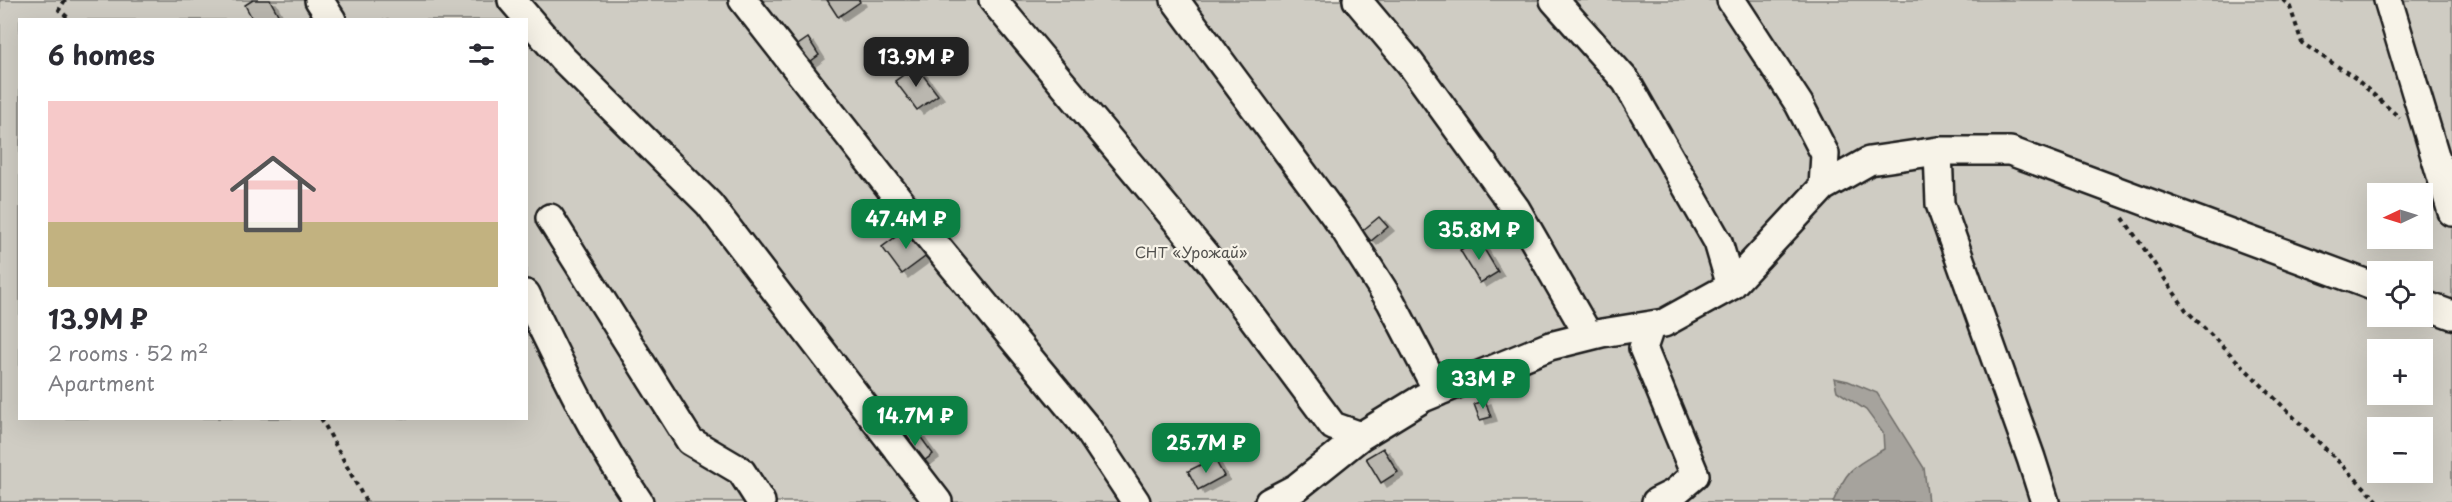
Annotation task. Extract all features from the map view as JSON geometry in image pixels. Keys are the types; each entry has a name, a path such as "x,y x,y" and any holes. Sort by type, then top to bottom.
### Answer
{"street":[{"path":"319,0 331,18"},
{"path":"512,0 528,18"},
{"path":"743,0 915,220 1087,428 1136,502"},
{"path":"993,0 1211,262 1333,426 1361,436"},
{"path":"1174,0 1343,227 1391,302 1438,392"},
{"path":"1357,0 1410,63 1516,209 1589,336"},
{"path":"1554,0 1626,81 1718,242 1731,286"},
{"path":"1731,0 1799,104 1825,154 1823,187"},
{"path":"2388,0 2452,212"},
{"path":"528,19 562,58 709,204 938,502"},
{"path":"1269,502 1296,488 1361,436 1423,398 1550,346 1589,336 1664,323 1731,286 1823,187 1869,161 1938,151 2010,151 2367,284"},
{"path":"1938,151 1940,204 2031,459 2044,502"},
{"path":"550,218 690,441 741,471 761,502"},
{"path":"528,298 605,451 639,502"},
{"path":"2433,308 2452,315"},
{"path":"1651,325 1643,348 1695,475 1674,493 1656,502"}],"path":[{"path":"65,0 59,10 69,18"},
{"path":"2283,0 2290,7 2302,43 2355,78 2401,119"},
{"path":"2116,210 2186,310 2379,502"},
{"path":"322,420 366,502"}],"green space":[{"name":"СНТ «Урожай»","path":"0,0 2452,0 2452,502 0,502"}],"shaded area":[{"path":"1834,378 1877,393 1924,468 1928,502 1833,502 1843,481 1852,469 1884,449 1883,433 1866,410 1837,391"}],"building":[{"path":"253,0 270,0 280,18 252,18 245,5"},
{"path":"827,0 859,0 860,2 838,17"},
{"path":"808,38 819,55 807,64 795,47"},
{"path":"916,66 938,95 917,110 895,81"},
{"path":"1379,217 1388,227 1371,241 1362,231"},
{"path":"909,227 929,254 902,274 882,247"},
{"path":"1478,239 1498,272 1480,283 1460,250"},
{"path":"1485,400 1491,417 1480,420 1474,404"},
{"path":"914,428 933,454 916,467 897,440"},
{"path":"1383,448 1398,472 1381,483 1366,458"},
{"path":"1214,458 1224,476 1198,490 1188,471"}]}
